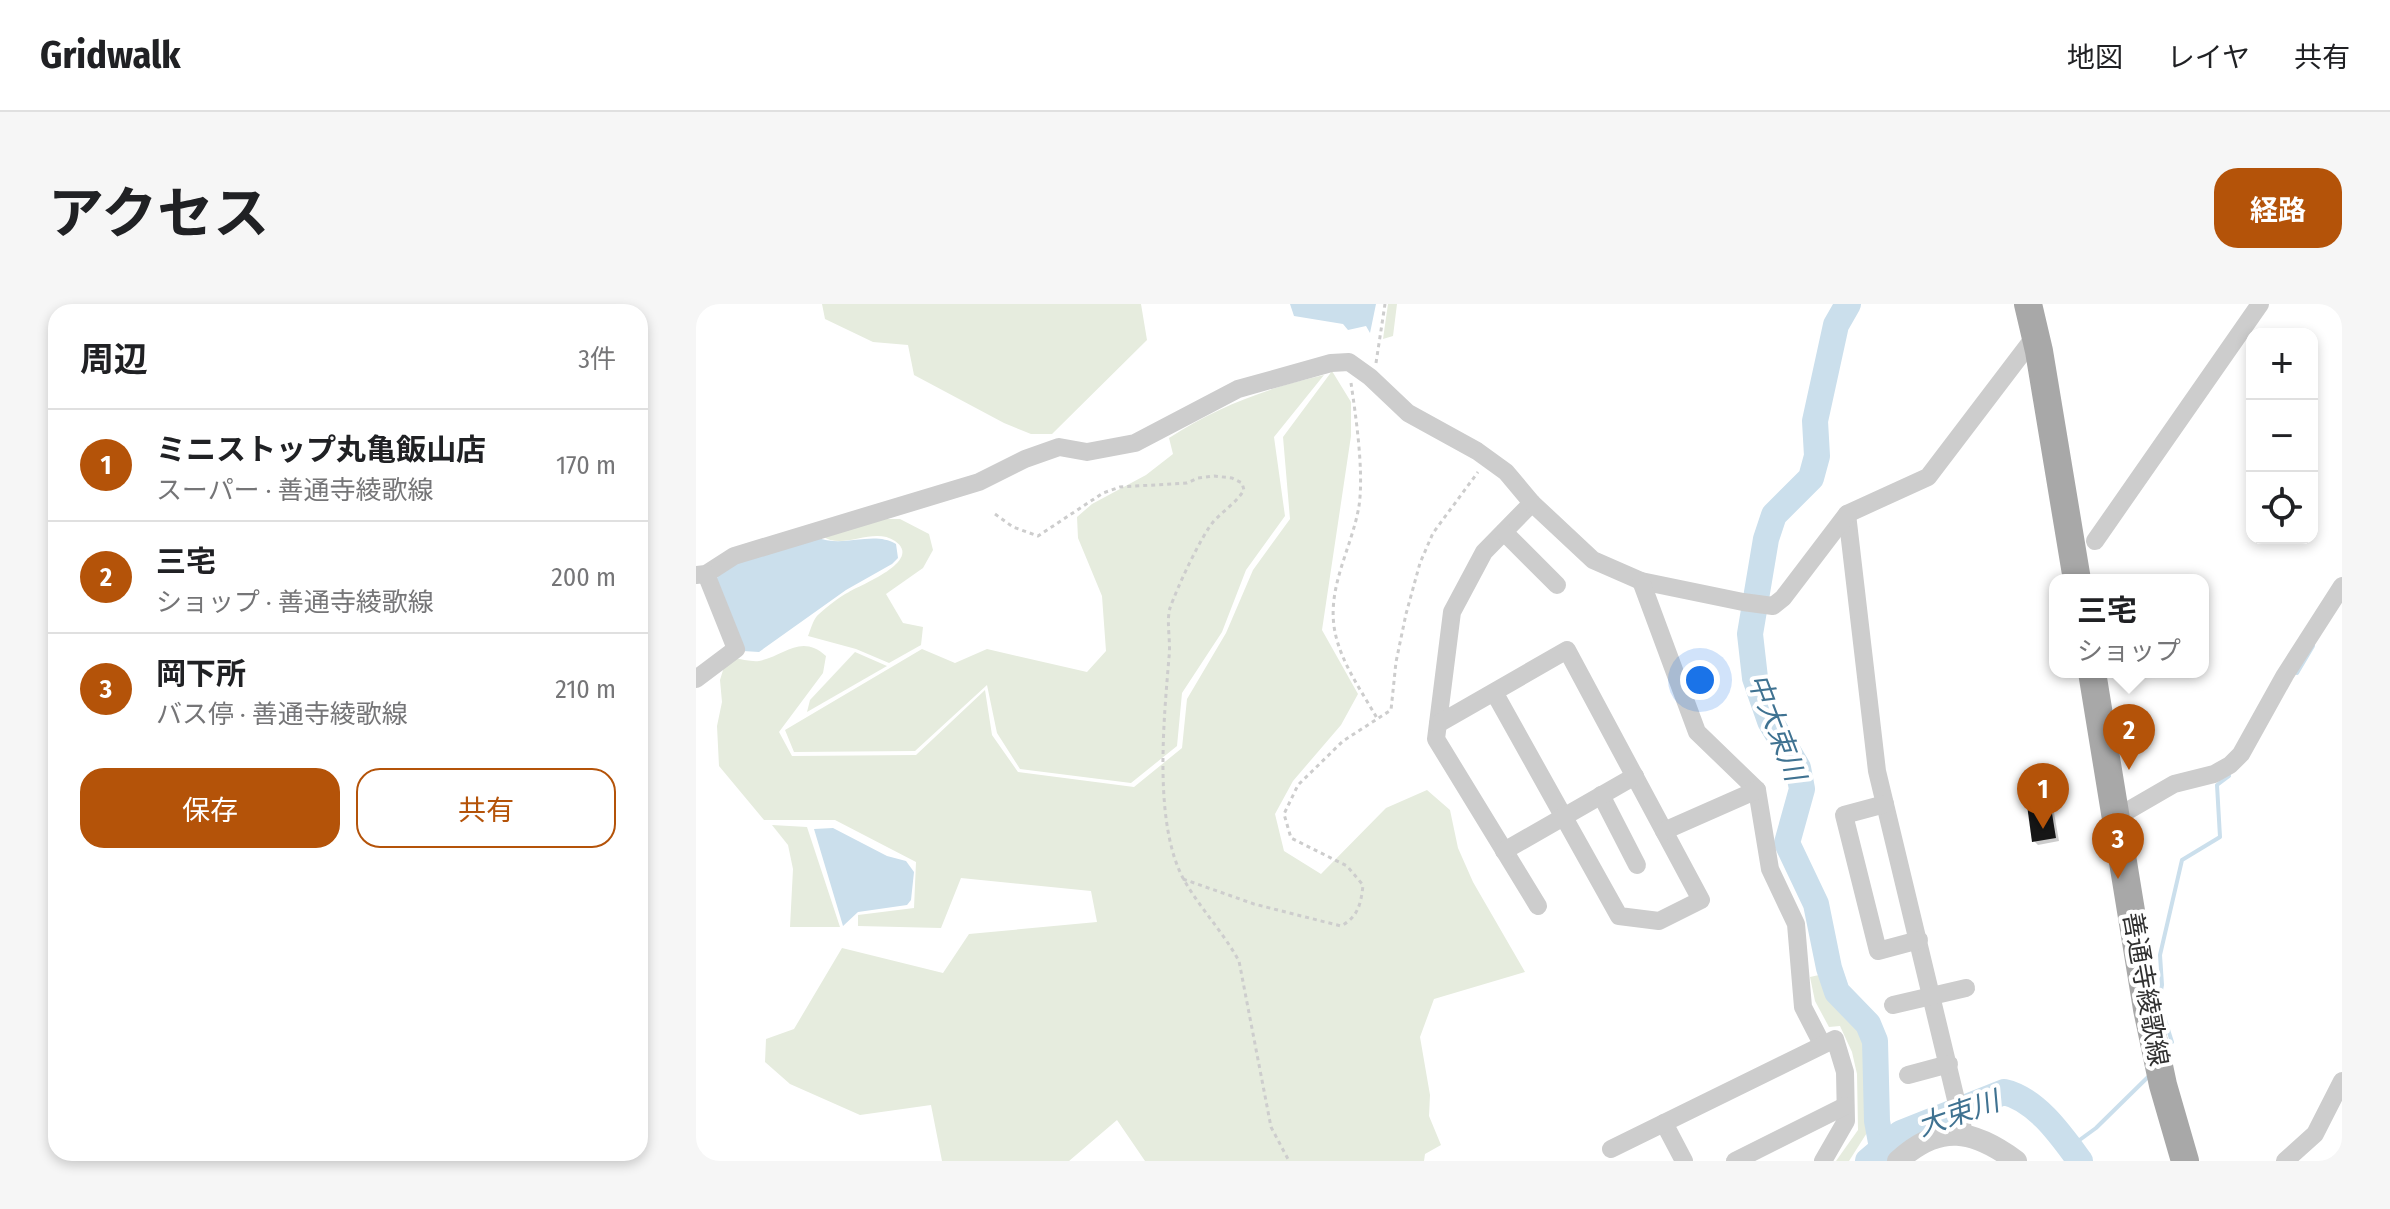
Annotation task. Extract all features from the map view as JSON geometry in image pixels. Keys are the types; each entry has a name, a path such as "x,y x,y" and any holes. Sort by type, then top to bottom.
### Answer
{"main road":[{"path":"2028,304 2036,335 2076,574"},
{"name":"善通寺綾歌線","path":"2093,678 2147,1009 2163,1085 2185,1161"}],"street":[{"path":"2095,541 2260,304"},
{"path":"696,679 736,649 701,575 734,556 979,482 1025,459 1059,447 1087,452 1135,443 1238,389 1331,363 1349,362 1408,413 1506,472 1532,503 1593,560 1641,581 1773,606 1783,598 1847,514 1928,477 2036,335"},
{"path":"1532,503 1484,552 1452,612 1436,739 1538,906"},
{"path":"1847,514 1872,738 1885,804 1964,1128 2016,1161"},
{"path":"1504,532 1557,585"},
{"path":"1641,581 1697,732 1757,790 1770,869 1796,924 1803,1007 1822,1044"},
{"path":"2117,817 2174,784 2214,774 2241,754 2285,675 2342,586"},
{"path":"1438,724 1567,650 1701,900 1659,921 1619,916 1494,692"},
{"path":"1504,851 1635,776"},
{"path":"1664,831 1757,790"},
{"path":"1601,795 1637,865"},
{"path":"1885,804 1844,815 1878,951 1919,940"},
{"path":"1893,1005 1966,988"},
{"path":"1611,1149 1835,1039 1845,1072 1846,1121 1823,1161"},
{"path":"1908,1075 1949,1064"},
{"path":"2285,1161 2315,1134 2342,1081"},
{"path":"1735,1161 1845,1106"},
{"path":"1664,1123 1684,1161"},
{"path":"1898,1161 1924,1143 1964,1128"}],"path":[{"path":"1375,382 1385,304"},
{"path":"1349,362 1355,412 1359,505 1337,582 1333,615 1339,650 1378,720"},
{"path":"1183,879 1254,904 1341,926 1351,920 1361,906 1363,885 1347,866 1291,838 1284,814 1298,785 1343,741 1391,710 1396,662 1420,563 1433,533 1487,458"},
{"path":"995,514 1013,527 1038,536 1103,493 1120,487 1187,483 1214,476 1232,478 1242,483 1244,490 1239,498 1213,522 1169,610 1164,739 1165,813 1183,879 1239,961 1271,1127 1289,1161"}],"shaded area":[{"path":"822,304 1141,304 1147,340 1052,434 1031,434 914,375 908,345 873,342 825,319"},
{"path":"1388,304 1397,304 1393,336 1383,339"},
{"path":"1332,371 1351,402 1351,436 1322,630 1358,694 1341,725 1293,781 1275,814 1284,851 1321,874 1386,808 1427,790 1450,810 1458,848 1473,882 1525,972 1434,999 1420,1037 1430,1095 1429,1116 1441,1145 1425,1154 1424,1161 1145,1161 1117,1120 1069,1161 942,1161 931,1105 860,1115 790,1084 765,1062 766,1039 794,1029 842,948 943,973 969,934 1097,922 1091,891 961,878 941,928 858,926 858,915 914,908 916,862 835,820 764,820 719,766 717,726 722,702 720,680 724,667 733,658 759,661 800,646 817,649 826,656 823,673 779,732 792,756 916,755 985,690 992,735 1018,772 1134,787 1182,748 1187,699 1226,633 1253,570 1290,519 1283,437"},
{"path":"1324,375 1274,437 1285,516 1246,570 1222,632 1182,693 1177,746 1131,783 1020,769 997,733 987,685 915,751 794,752 785,730 922,649 955,663 987,649 1087,672 1106,651 1102,596 1078,538 1077,517 1092,504 1146,475 1173,454 1169,438 1187,427 1244,399"},
{"path":"877,519 900,519 929,534 933,550 923,568 886,594 903,623 923,627 921,645 889,663 856,649 808,636 822,611 845,594 887,571 902,556 902,549 886,537 839,541 822,536"},
{"path":"855,652 887,666 807,712 810,700"},
{"path":"772,825 807,827 840,927 790,927 793,869 788,845"},
{"path":"1819,975 1828,993 1861,1033 1867,1054 1870,1128 1849,1161 1836,1161 1858,1130 1857,1074 1852,1052 1840,1026 1829,1027 1815,1001 1810,977"}],"water":[{"path":"1290,304 1376,304 1370,333 1366,326 1348,330 1343,324 1294,316"},
{"path":"816,537 837,541 887,540 896,544 898,558 846,590 759,652 743,651 715,581 725,565"},
{"path":"833,828 887,856 906,861 914,872 911,900 907,905 858,912 843,926 814,829"}],"building":[{"path":"2050,801 2056,838 2032,842 2027,805"}],"waterway":[{"name":"中大束川","path":"1848,304 1836,325 1815,421 1817,456 1811,478 1774,515 1766,539 1750,634 1755,678 1770,721 1798,768 1802,789 1787,843 1816,904 1837,992 1868,1024 1875,1041 1877,1121 1882,1148"},
{"path":"2297,673 2313,646"},
{"path":"2172,1042 2159,1001 2162,985 2160,955 2182,860 2220,837 2217,785 2229,776"},
{"path":"2070,1147 2096,1128 2150,1075"},
{"name":"大束川","path":"1868,1161 1901,1133 2004,1092 2037,1110 2080,1161"}],"place":[{"name":"三宅","path":"2129,770"},
{"name":"ミニストップ丸亀飯山店","path":"2043,829"},
{"name":"岡下所","path":"2118,879"}]}
